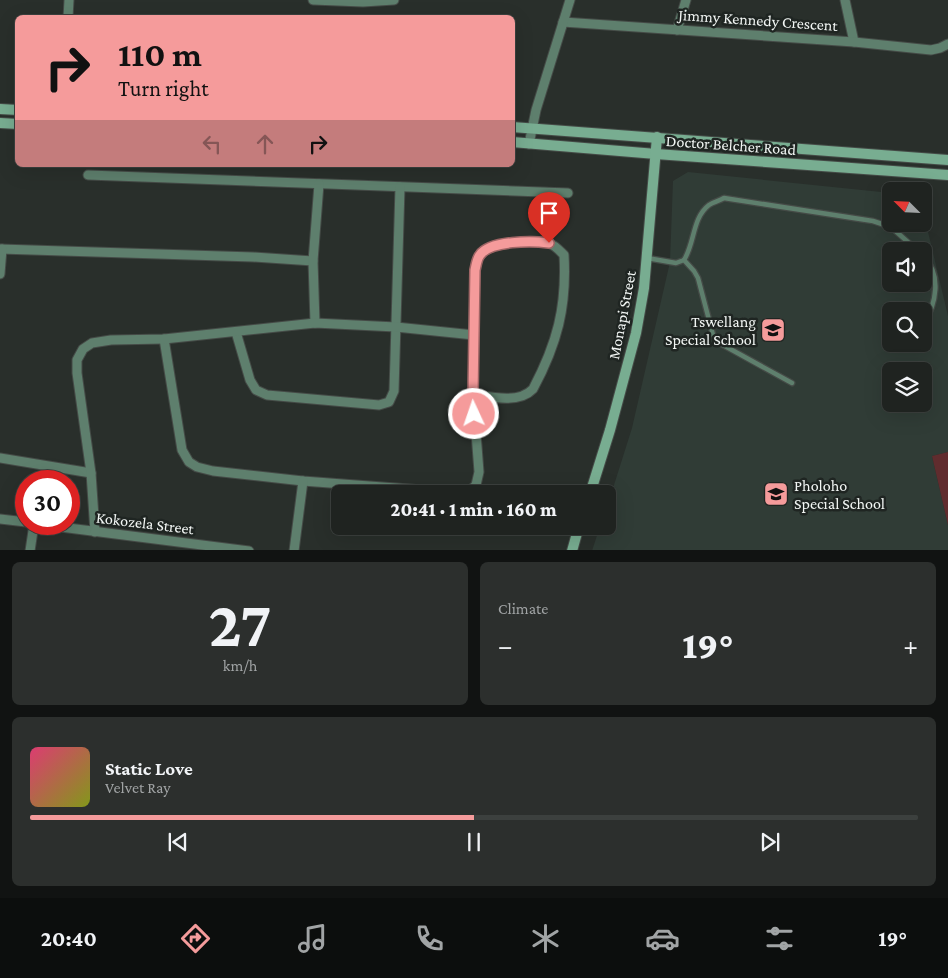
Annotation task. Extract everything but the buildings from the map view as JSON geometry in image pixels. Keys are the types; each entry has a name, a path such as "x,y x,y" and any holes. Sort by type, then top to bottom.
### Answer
{"main road":[{"path":"0,109 15,110"},
{"path":"0,123 15,124"},
{"name":"Doctor Belcher Road","path":"515,127 948,160"},
{"name":"Monapi Street","path":"593,485 610,430 636,333 644,288 657,137"},
{"name":"Doctor Belcher Road","path":"515,142 948,175"},
{"path":"572,550 576,535"}],"street":[{"path":"68,15 69,0"},
{"path":"313,0 364,2 394,0"},
{"path":"529,144 536,110 570,0"},
{"path":"677,30 686,0"},
{"path":"845,0 854,42"},
{"name":"Jimmy Kennedy Crescent","path":"563,22 854,42 931,50 948,44"},
{"path":"88,175 568,192"},
{"path":"315,323 313,261 319,184"},
{"path":"236,332 250,380 256,390 267,395 379,405 389,402 394,391 400,187"},
{"path":"164,339 182,450 189,462 197,467 213,471 303,481 462,493 470,492 476,485 479,472 473,394 475,270 479,255 490,247 505,244 549,243 564,255 563,309 558,330 533,390 527,395 514,398 495,398 473,394"},
{"path":"0,274 1,249 313,261"},
{"path":"95,532 91,473 77,373 77,360 83,349 92,343 111,340 164,339 315,323 396,327 474,335"},
{"path":"0,458 91,473"},
{"path":"294,550 303,481"},
{"path":"0,519 15,521"},
{"name":"Kokozela Street","path":"80,530 249,550"},
{"path":"30,550 33,535"}],"lane":[{"path":"647,258 676,263 684,260 699,216 709,205 724,198 873,221 891,226 908,242"},
{"path":"684,260 694,270 698,278 713,335 723,345 792,383"},
{"path":"932,272 936,289 932,306"}],"shaded area":[{"name":"Tswellang Special School","path":"688,172 882,192 882,232 928,232 930,242 882,242 882,292 932,292 932,249 948,316 948,452 932,456 948,525 948,550 592,550 597,535 616,535 616,485 614,485 632,428 670,262 673,181"},
{"path":"948,452 948,525 932,456"}],"place":[{"name":"Tswellang Special School","path":"773,330"},
{"name":"Pholoho Special School","path":"776,494"}],"route":[{"path":"474,414 475,270 479,255 490,247 505,244 549,243"}]}
